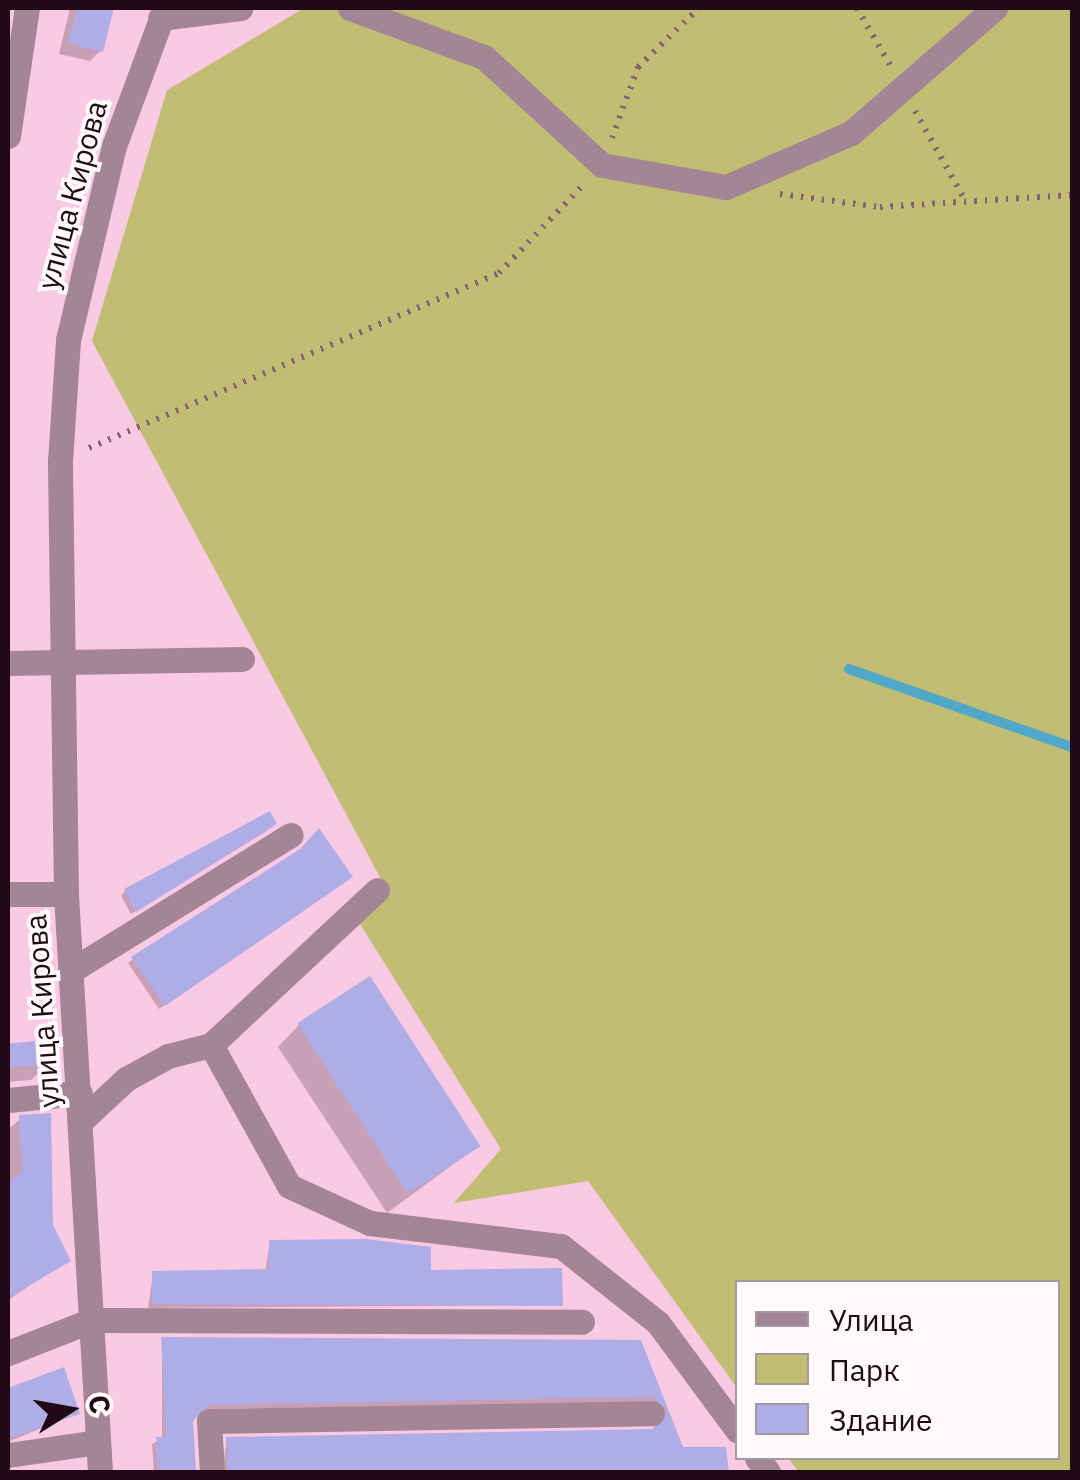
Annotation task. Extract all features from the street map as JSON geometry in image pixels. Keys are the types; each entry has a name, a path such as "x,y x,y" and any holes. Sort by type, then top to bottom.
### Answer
{"street":[{"path":"8,136 27,8"},
{"path":"163,13 240,8"},
{"path":"350,8 484,57 602,165 726,187 851,133 995,8"},
{"name":"улица Кирова","path":"100,1472 66,894 60,461 68,340 114,146 163,13"},
{"path":"8,663 242,659"},
{"path":"72,970 292,835"},
{"path":"82,1120 126,1079 168,1056 211,1045 377,890"},
{"path":"8,894 66,894"},
{"path":"211,1045 289,1186 370,1224 561,1246 658,1323 735,1427"},
{"path":"8,1100 80,1093"},
{"path":"8,1353 92,1320 582,1322"},
{"path":"212,1472 209,1421 652,1413"},
{"path":"8,1455 97,1442"}],"path":[{"path":"60,461 500,273 602,165 638,67 700,8"},
{"path":"726,187 880,207 1072,195"}],"green space":[{"path":"304,8 1072,8 1072,1472 799,1472 790,1460 1060,1460 1060,1280 735,1280 735,1385 588,1181 454,1203 501,1149 355,916 389,894 92,341 167,90"}],"building":[{"path":"77,8 114,8 103,52 68,43"},
{"path":"270,811 277,824 136,912 124,889"},
{"path":"319,828 353,877 165,1006 131,957 300,849"},
{"path":"370,976 481,1146 408,1194 297,1023"},
{"path":"48,1040 50,1064 10,1067 8,1043"},
{"path":"51,1113 53,1225 71,1261 8,1298 8,1182 22,1172 19,1115"},
{"path":"366,1239 431,1247 431,1270 562,1268 563,1306 152,1304 152,1271 269,1269 269,1240"},
{"path":"161,1337 641,1340 683,1447 726,1447 729,1472 228,1472 226,1437 652,1429 668,1412 652,1397 209,1405 193,1421 196,1472 158,1472 156,1437 166,1437"},
{"path":"64,1367 80,1414 8,1439 8,1388"}],"waterway":[{"path":"849,669 1072,747"}]}
